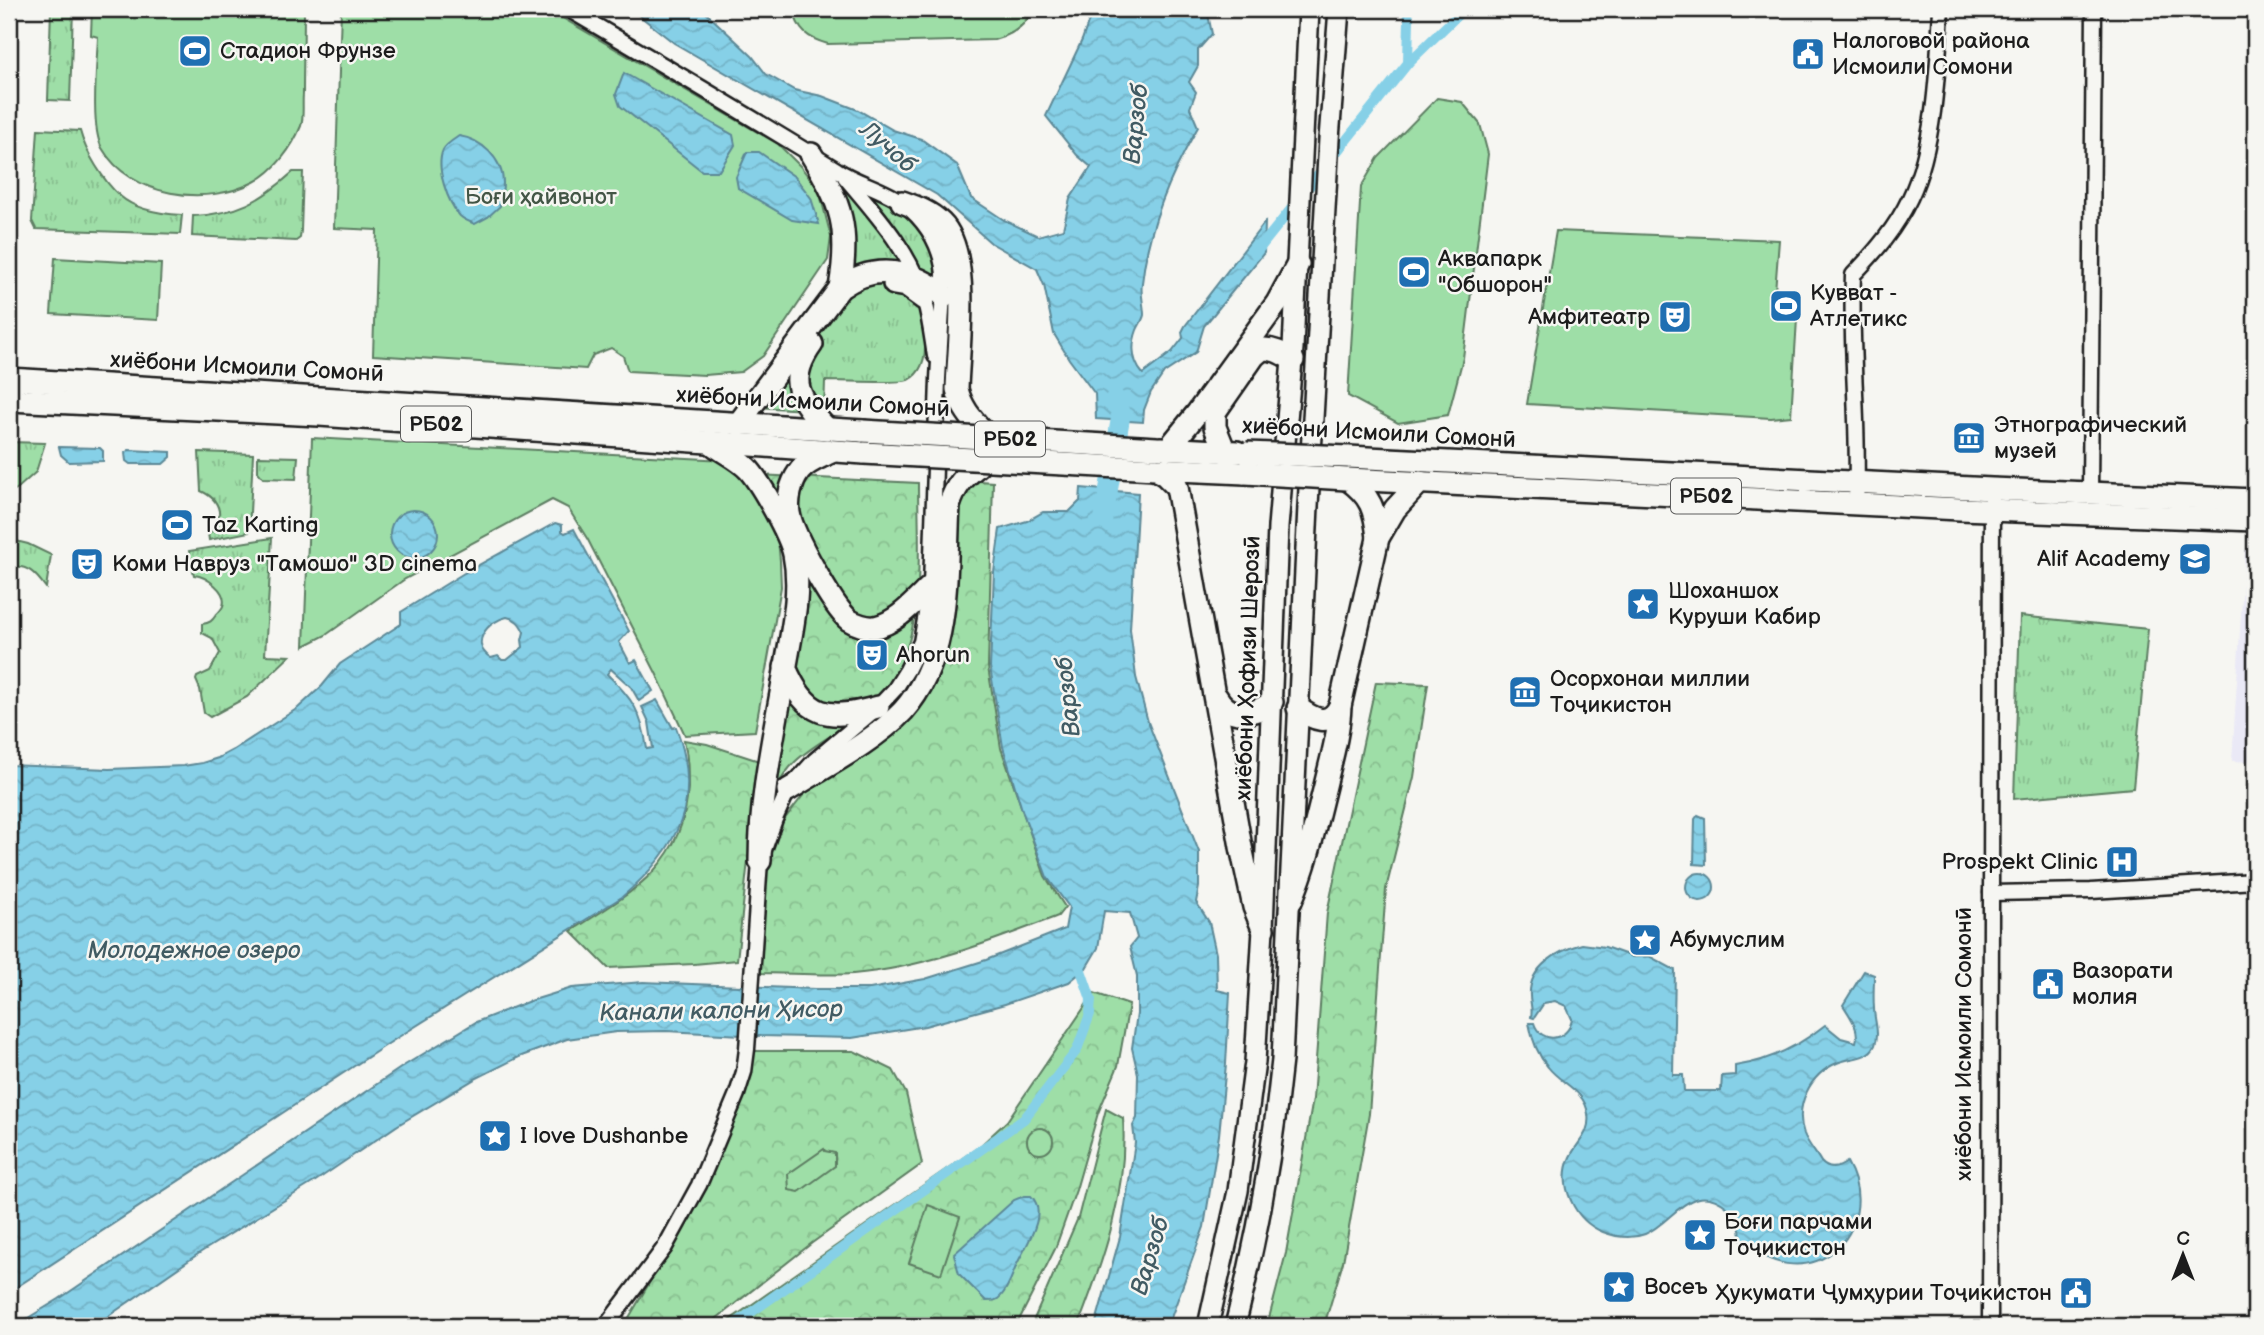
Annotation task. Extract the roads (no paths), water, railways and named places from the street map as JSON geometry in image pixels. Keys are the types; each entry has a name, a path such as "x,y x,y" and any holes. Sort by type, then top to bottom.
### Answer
{"highway":[{"path":"811,154 837,201 844,226 845,245 840,288"},
{"path":"902,202 923,210 940,222 951,236 961,275 957,389 966,414 988,437"},
{"path":"1263,929 1254,907 1245,868 1177,487 1165,475 1160,455 1198,412 1277,303 1298,264"},
{"path":"738,424 840,288 852,280 884,272 916,277 934,298"},
{"path":"827,429 804,404 796,380 806,352 843,302 854,292 869,285 890,283 906,286 934,298"},
{"path":"1239,459 1215,427 1215,412 1254,356 1262,349 1282,353 1293,360"},
{"name":"хиёбони Исмоили Сомонӣ","path":"9,379 988,437 1160,455 1348,468 1992,499 2255,520"},
{"name":"хиёбони Исмоили Сомонӣ","path":"9,400 319,415 712,444 985,460 1160,455 1198,471 1239,459"},
{"path":"712,444 748,469 778,517 794,553 797,591 764,794 760,861"},
{"path":"833,451 807,463 799,472 788,498 795,534 840,612 852,623 872,627 890,622 931,586"},
{"path":"788,790 851,751 902,712 916,693 940,634 949,506 955,488 985,460"},
{"path":"1348,468 1369,499 1378,538"},
{"name":"хиёбони Исмоили Сомонӣ","path":"1348,468 1420,482 1857,493"},
{"path":"1177,487 1183,479 1198,471"},
{"path":"1291,901 1305,867 1338,732 1340,706 1378,538 1395,509 1420,482"},
{"name":"хиёбони Исмоили Сомонӣ","path":"1992,499 2090,493 2255,500"},
{"path":"785,667 794,689 807,704 819,712 854,714 878,706"},
{"path":"1216,696 1226,709 1245,713 1259,710 1272,702"},
{"path":"1298,708 1314,718 1325,720 1334,716 1340,706"}],"main road":[{"name":"хиёбони Ҳофизи Шерозӣ","path":"1208,1326 1224,1262 1247,1133 1255,1062 1263,929 1278,527 1293,360 1309,9"},
{"path":"1235,1326 1254,1244 1277,1112 1287,988 1298,708 1329,139 1339,9"},
{"path":"1260,986 1287,988"}],"street":[{"path":"568,9 842,174 902,202 935,239 943,257 934,298 938,379 931,586 921,642 895,690 815,760 788,790 760,861 747,1048 744,1072 737,1094 699,1185 664,1247 606,1326"},
{"path":"1857,493 1853,275 1897,222 1917,184 1933,108 1941,9"},
{"path":"2090,493 2094,9"},
{"path":"842,174 898,243 916,277"},
{"name":"хиёбони Исмоили Сомонӣ","path":"1990,1326 1992,499"},
{"path":"1991,893 2091,891 2255,881"}],"water":[{"name":"Лучоб","path":"631,9 664,9 670,13 668,9 702,9 752,56 766,74 794,90 822,96 858,110 893,130 921,139 957,165 971,198 1004,220 1038,236 1063,229 1070,199 1091,167 1077,155 1046,116 1082,40 1093,9 1207,9 1212,34 1198,50 1198,66 1189,82 1196,92 1190,108 1198,127 1162,202 1145,262 1142,287 1144,315 1133,348 1143,374 1172,352 1183,338 1185,326 1265,222 1264,253 1204,326 1196,352 1164,373 1151,392 1144,410 1143,422 1096,419 1095,394 1054,334 1044,285 1037,269 991,243 937,195 674,43"},
{"path":"624,73 733,135 735,145 719,171 702,171 620,106 616,94"},
{"path":"459,136 483,146 495,158 502,174 500,206 475,224 463,219 455,210 442,175 443,150"},
{"path":"747,152 759,152 795,177 811,198 819,224 792,220 738,188 736,177"},
{"path":"59,447 100,448 103,451 103,461 69,462 61,455"},
{"path":"129,450 171,452 171,457 163,464 130,464 126,461 125,453"},
{"name":"Канали калони Ҳисор","path":"1081,488 1138,493 1130,629 1136,677 1148,722 1199,852 1196,902 1209,922 1216,954 1217,990 1230,993 1219,1135 1204,1227 1168,1326 1095,1326 1120,1237 1135,1143 1133,1126 1137,1118 1138,1074 1132,1048 1137,1014 1137,976 1130,947 1137,938 1130,913 1104,911 1098,948 1086,968 1069,982 1005,1004 925,1026 852,1038 666,1031 616,1032 567,1039 519,1057 475,1079 398,1125 314,1182 201,1252 94,1326 15,1326 405,1065 476,1022 527,1002 572,988 643,982 870,989 925,979 986,960 1065,929 1069,907 1047,877 1023,813 1003,747 990,667 994,572 1000,529 1027,521 1043,512 1069,512 1080,501"},
{"path":"414,510 431,517 438,534 431,551 414,558 397,551 390,534 397,517"},
{"name":"Молодежное озеро","path":"555,523 562,525 562,531 565,533 574,529 629,631 619,642 630,663 636,660 653,691 639,701 631,687 611,669 607,674 635,707 647,749 653,748 649,722 642,707 657,700 673,728 676,727 684,754 686,801 671,842 642,879 622,897 397,1038 9,1292 9,765 109,769 183,766 218,758 298,708 322,686 340,664 401,624 401,612 464,573","holes":["510,618 517,622 524,632 523,647 507,660 498,656 491,658 481,646 483,634 493,623"]},
{"path":"1698,815 1705,818 1706,865 1694,864 1695,819"},
{"path":"1700,873 1710,877 1714,887 1710,897 1700,901 1690,897 1686,887 1690,877"},
{"path":"1582,944 1605,947 1633,957 1649,956 1675,970 1673,1075 1683,1075 1684,1091 1721,1091 1722,1076 1735,1075 1735,1066 1783,1051 1805,1040 1825,1025 1841,1038 1856,1042 1855,1027 1843,1005 1864,971 1874,975 1877,1036 1875,1045 1864,1056 1837,1063 1819,1075 1807,1092 1801,1113 1804,1134 1821,1162 1834,1168 1847,1162 1856,1188 1857,1212 1849,1233 1834,1250 1815,1261 1792,1264 1767,1258 1741,1240 1738,1222 1727,1207 1714,1199 1703,1197 1683,1205 1655,1228 1635,1237 1603,1232 1584,1220 1571,1201 1566,1179 1570,1157 1588,1126 1586,1106 1577,1093 1544,1062 1529,1023 1534,1023 1542,1035 1548,1037 1554,1038 1566,1032 1572,1019 1566,1006 1555,1001 1544,1003 1534,1018 1531,1017 1531,986 1534,976 1547,961"},
{"path":"1031,1196 1036,1203 1038,1211 1034,1229 1004,1293 996,1300 986,1301 959,1274 954,1254 1014,1200"}],"waterway":[{"path":"1407,9 1408,63"},
{"path":"1255,254 1408,63 1464,9"},
{"name":"Варзоб","path":"1104,516 1121,415 1115,398"},
{"path":"732,1326 1024,1119 1077,1050 1090,1014 1091,999 1077,959"}],"place":[{"name":"Стадион Фрунзе","path":"195,51"},
{"name":"Налоговой района Исмоили Сомони","path":"1808,54"},
{"name":"Аквапарк \"Обшорон\"","path":"1414,272"},
{"name":"Кувват - Атлетикс","path":"1786,306"},
{"name":"Aмфитеатр","path":"1675,317"},
{"name":"Этнографический музей","path":"1969,438"},
{"name":"Taz Karting","path":"177,525"},
{"name":"Alif Academy","path":"2195,559"},
{"name":"Коми Навруз \"Тамошо\" 3D cinema","path":"87,564"},
{"name":"Шоханшох Куруши Кабир","path":"1643,604"},
{"name":"Ahorun","path":"872,655"},
{"name":"Осорхонаи миллии Тоҷикистон","path":"1525,692"},
{"name":"Prospekt Clinic","path":"2122,862"},
{"name":"Абумуслим","path":"1645,940"},
{"name":"Вазорати молия","path":"2048,984"},
{"name":"I love Dushanbe","path":"495,1136"},
{"name":"Боғи парчами Тоҷикистон","path":"1700,1235"},
{"name":"Восеъ","path":"1619,1287"},
{"name":"Ҳукумати Ҷумҳурии Тоҷикистон","path":"2076,1293"}],"park label":[{"name":"Боғи ҳайвонот","path":"541,197"}]}
